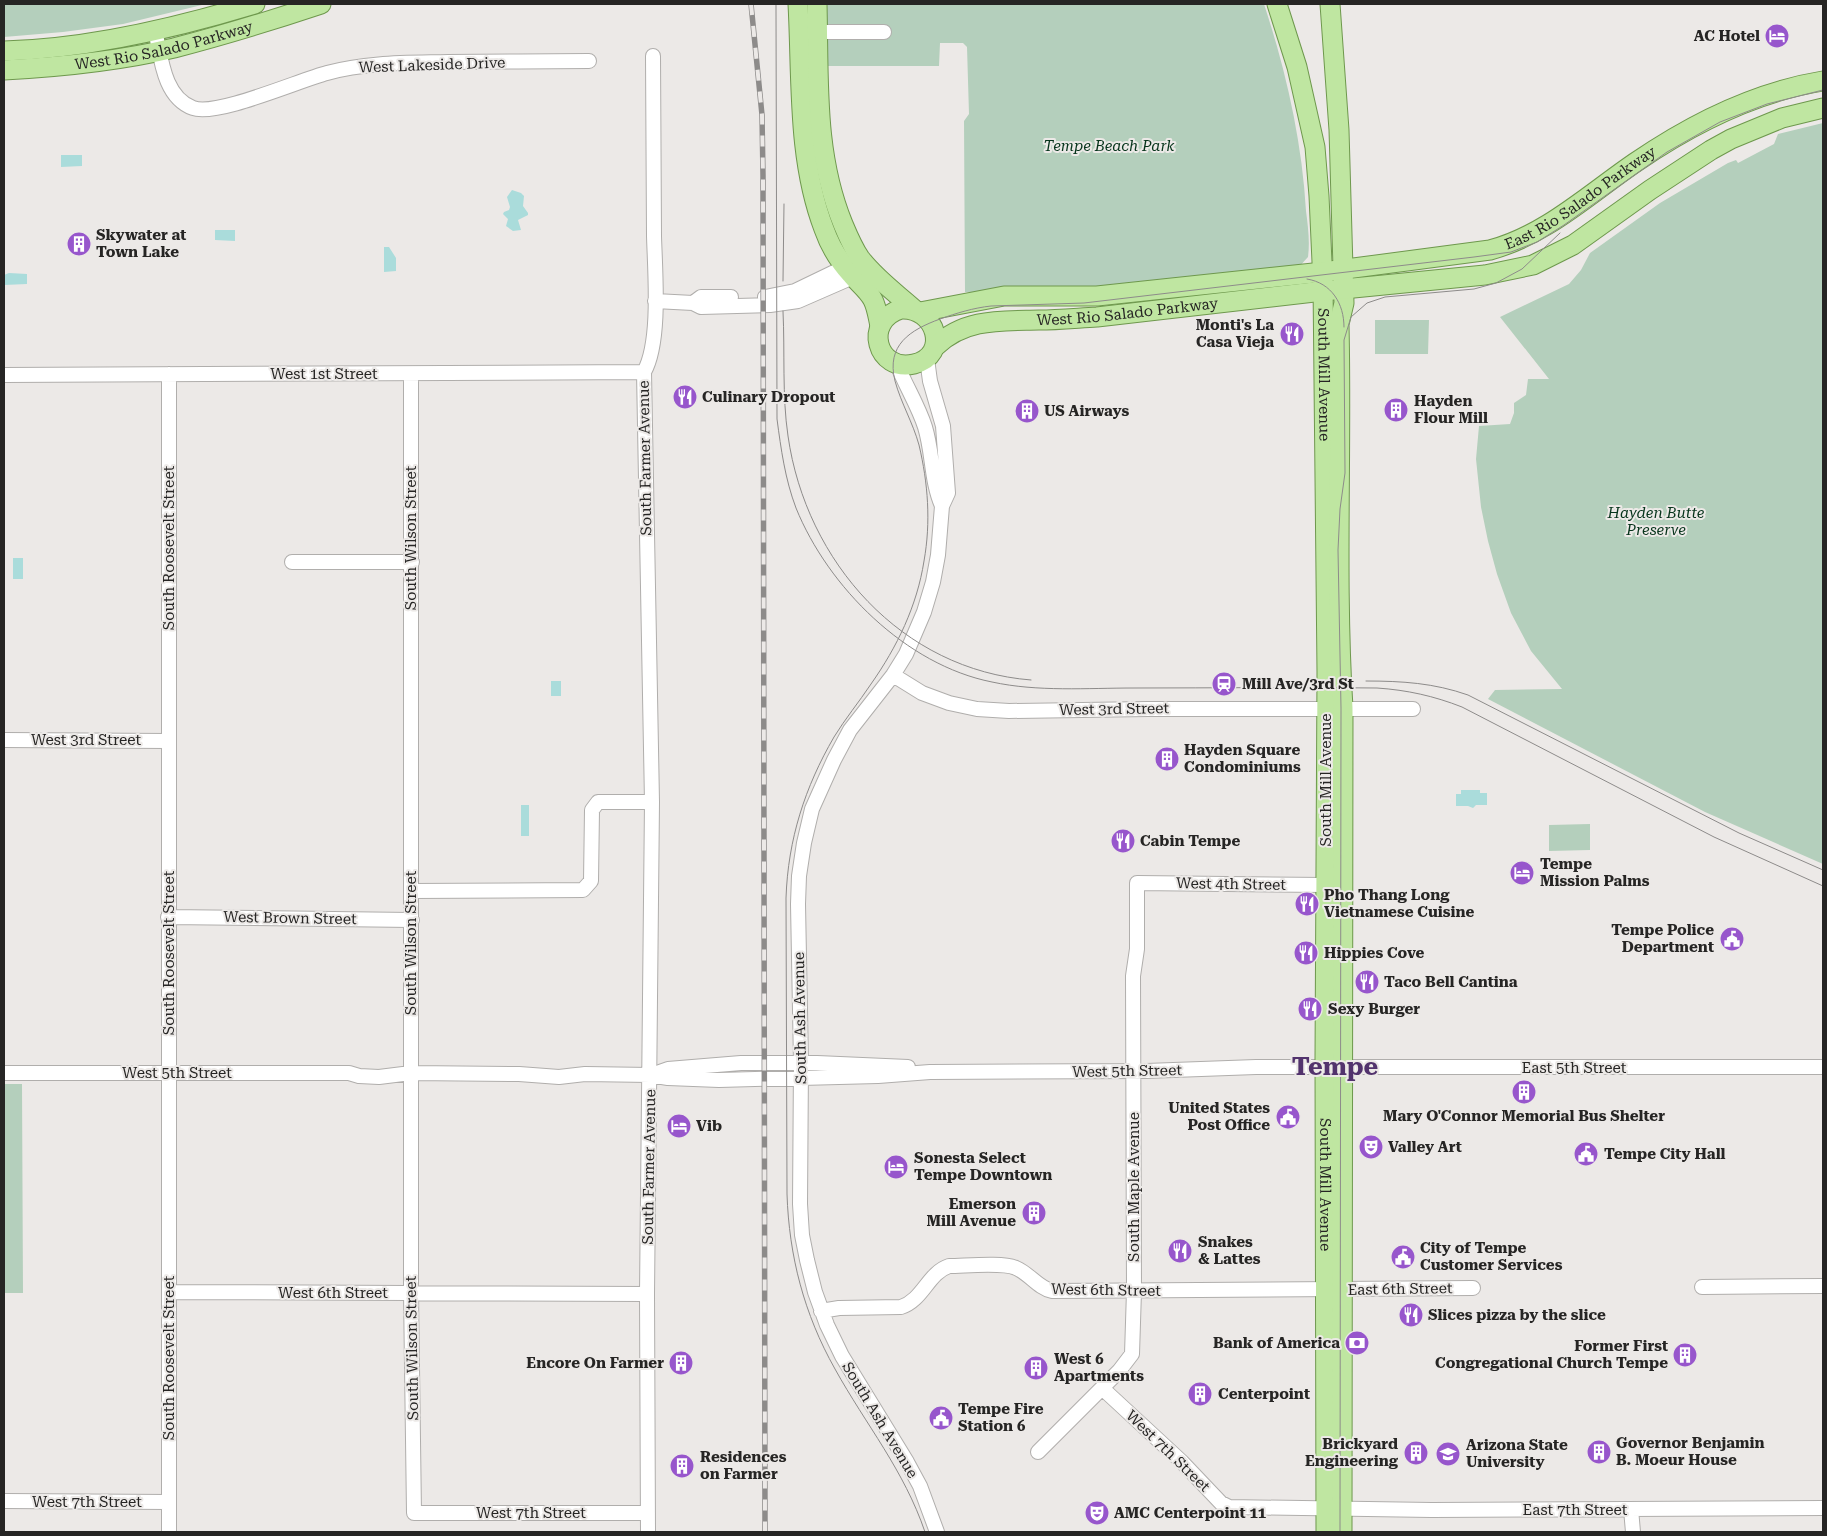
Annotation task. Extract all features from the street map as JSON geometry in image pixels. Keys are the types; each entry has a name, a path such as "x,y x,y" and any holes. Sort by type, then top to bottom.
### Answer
{"main road":[{"name":"West Rio Salado Parkway","path":"4,51 73,44 155,30 256,4"},
{"name":"West Rio Salado Parkway","path":"4,70 83,63 160,51 232,32 321,4"},
{"path":"798,4 809,32 822,141 830,185 850,240 859,258 881,282 913,307 931,323 935,333 932,352 914,364 897,364 886,357 881,351 878,336 880,326 888,315 894,311 913,307"},
{"path":"817,4 809,32 803,118 808,172 813,196 833,250 873,301 880,326"},
{"name":"South Mill Avenue","path":"1277,4 1297,67 1315,147 1324,290 1335,708 1343,923 1334,1067"},
{"name":"South Mill Avenue","path":"1326,1532 1334,1509 1334,1067 1325,885 1335,708 1340,656 1339,324 1344,303 1339,130 1330,4"},
{"name":"East Rio Salado Parkway","path":"1323,272 1476,252 1505,246 1525,238 1564,214 1637,162 1692,127 1775,91 1823,81"},
{"name":"East Rio Salado Parkway","path":"1324,290 1485,275 1533,265 1572,245 1650,190 1731,139 1782,118 1823,108"},
{"name":"West Rio Salado Parkway","path":"913,307 919,300 981,294 1004,296 1087,296 1323,272"},
{"path":"1122,314 1125,307 1129,304 1177,298 1191,285"},
{"name":"West Rio Salado Parkway","path":"932,352 955,331 992,321 1065,320 1324,290"},
{"path":"1325,885 1334,889 1335,913 1343,923"},
{"name":"South Mill Avenue","path":"1334,1509 1342,1532"}],"street":[{"name":"West Lakeside Drive","path":"155,30 166,75 172,90 179,100 188,106 201,110 243,101 329,72 385,64 589,61"},
{"path":"809,32 884,32"},
{"name":"South Farmer Avenue","path":"648,1532 647,1294 652,802 644,372 650,361 653,348 655,301 653,56"},
{"path":"655,301 693,303 701,307 776,304 798,301 849,271 850,264 857,265 874,281 881,282"},
{"name":"South Ash Avenue","path":"932,352 930,381 943,426 948,493 942,506 938,555 928,602 913,641 893,675 850,730 812,809 799,876 798,904 801,1063 800,1204 802,1235 807,1260 821,1311 842,1356 920,1486 937,1532"},
{"name":"South Ash Avenue","path":"897,364 916,404 925,429 936,493 942,506"},
{"name":"West 1st Street","path":"4,375 644,372"},
{"name":"South Roosevelt Street","path":"169,374 169,1532"},
{"name":"South Wilson Street","path":"411,374 411,1293 414,1513"},
{"path":"292,562 412,562"},
{"name":"West 3rd Street","path":"893,675 922,693 949,703 977,709 1009,711 1414,709"},
{"name":"West 3rd Street","path":"4,740 168,741"},
{"path":"412,891 583,890 591,881 592,810 598,802 652,802"},
{"name":"West 4th Street","path":"1138,883 1325,885"},
{"name":"South Maple Avenue","path":"1038,1452 1128,1362 1132,1354 1134,1291 1133,976 1137,949 1138,883"},
{"name":"West Brown Street","path":"168,917 412,920"},
{"name":"West 5th Street","path":"650,1075 668,1069 741,1063 887,1065 930,1072"},
{"name":"West 5th Street","path":"4,1073 349,1074 360,1070 378,1070 411,1074 520,1074 558,1070 585,1074 650,1075 668,1078 719,1080 878,1076 930,1072 1133,1071 1334,1067"},
{"name":"East 5th Street","path":"1334,1067 1823,1067"},
{"name":"West 6th Street","path":"821,1311 839,1308 901,1307 908,1305 914,1301 935,1274 942,1268 949,1266 1008,1266 1022,1272 1042,1288 1052,1291 1334,1290"},
{"path":"1702,1287 1823,1286"},
{"name":"East 6th Street","path":"1334,1290 1473,1288"},
{"name":"West 6th Street","path":"169,1292 647,1294"},
{"name":"West 7th Street","path":"1102,1388 1182,1462 1221,1503 1229,1507 1334,1509"},
{"name":"West 7th Street","path":"4,1502 169,1502"},
{"name":"East 7th Street","path":"1334,1509 1823,1508"},
{"path":"1631,1509 1633,1532"},
{"name":"West 7th Street","path":"414,1513 648,1513"}],"green space":[{"path":"4,4 206,4 123,24 4,37"},
{"name":"Tempe Beach Park","path":"822,4 1264,4 1286,80 1297,132 1308,228 1308,257 1298,268 1101,290 965,292 964,121 969,114 967,47 963,43 940,43 939,66 824,66"},
{"name":"Hayden Butte Preserve","path":"1823,123 1823,864 1705,812 1488,699 1495,690 1562,689 1531,651 1511,613 1488,541 1481,507 1476,459 1479,426 1510,424 1514,413 1514,403 1526,395 1528,379 1549,379 1500,317 1569,284 1581,270 1590,253 1660,203 1728,163 1736,160 1738,163 1774,144 1778,134"},
{"path":"1375,320 1429,320 1428,354 1375,354"},
{"path":"1590,824 1590,850 1549,851 1549,825"},
{"path":"4,1084 22,1084 23,1293 4,1293"}],"water":[{"path":"61,155 82,155 82,166 61,167"},
{"path":"512,190 524,196 523,206 528,213 528,215 518,220 521,230 513,231 506,226 508,219 503,214 509,210 507,197"},
{"path":"215,230 235,230 235,241 215,240"},
{"path":"384,247 389,247 396,258 396,271 384,272"},
{"path":"9,273 27,274 27,284 4,285 4,275"},
{"path":"13,558 23,558 23,579 13,579"},
{"path":"551,681 561,681 561,696 551,696"},
{"path":"1461,790 1480,790 1480,793 1487,793 1487,805 1476,805 1473,808 1456,806 1456,794 1461,794"},
{"path":"521,805 529,805 529,836 521,836"}],"tram line":[{"path":"776,4 777,419 782,453 792,497 810,537 828,566 849,593 874,618 901,640 930,659 960,673 1009,685 1063,689 1377,688 1399,690 1431,697 1462,707 1714,837 1823,886"},
{"path":"925,1532 906,1488 884,1448 835,1369 815,1327 800,1284 795,1262 788,1217 787,1194 786,898 787,876 794,834 807,794 834,737 889,656 905,626 921,578 926,546 928,517 925,474 919,445 895,381 893,368 897,348 910,334 919,328 971,309 991,306 1084,303 1511,252 1537,242 1667,152 1720,122 1767,104 1823,90"},
{"path":"783,281 784,204"},
{"path":"1340,1532 1341,708 1338,550 1340,509 1345,473 1344,340 1351,317 1367,303 1385,297 1474,289 1496,283 1522,269 1560,233"},
{"path":"1307,279 1323,285 1335,296 1342,310 1344,327"},
{"path":"783,311 786,421 798,482 815,526 839,566 868,602 902,632 941,655 984,672 1031,680"},
{"path":"1366,681 1418,684 1468,695 1739,833 1823,870"}],"railway":[{"path":"751,4 762,115 763,176 765,1532"}],"place":[{"name":"AC Hotel","path":"1777,36"},
{"name":"Skywater at Town Lake","path":"79,244"},
{"name":"Monti's La Casa Vieja","path":"1292,334"},
{"name":"Culinary Dropout","path":"685,397"},
{"name":"Hayden Flour Mill","path":"1396,410"},
{"name":"US Airways","path":"1027,411"},
{"name":"Mill Ave/3rd St","path":"1224,684"},
{"name":"Hayden Square Condominiums","path":"1167,759"},
{"name":"Cabin Tempe","path":"1123,841"},
{"name":"Tempe Mission Palms","path":"1522,873"},
{"name":"Pho Thang Long Vietnamese Cuisine","path":"1307,904"},
{"name":"Tempe Police Department","path":"1732,939"},
{"name":"Hippies Cove","path":"1306,953"},
{"name":"Taco Bell Cantina","path":"1367,982"},
{"name":"Sexy Burger","path":"1310,1009"},
{"name":"Mary O'Connor Memorial Bus Shelter","path":"1524,1092"},
{"name":"United States Post Office","path":"1288,1117"},
{"name":"Vib","path":"679,1126"},
{"name":"Valley Art","path":"1371,1147"},
{"name":"Tempe City Hall","path":"1586,1154"},
{"name":"Sonesta Select Tempe Downtown","path":"896,1167"},
{"name":"Emerson Mill Avenue","path":"1034,1213"},
{"name":"Snakes & Lattes","path":"1180,1251"},
{"name":"City of Tempe Customer Services","path":"1403,1257"},
{"name":"Slices pizza by the slice","path":"1411,1315"},
{"name":"Bank of America","path":"1357,1343"},
{"name":"Former First Congregational Church Tempe","path":"1685,1355"},
{"name":"Encore On Farmer","path":"681,1363"},
{"name":"West 6 Apartments","path":"1036,1368"},
{"name":"Centerpoint","path":"1200,1394"},
{"name":"Tempe Fire Station 6","path":"941,1418"},
{"name":"Governor Benjamin B. Moeur House","path":"1599,1452"},
{"name":"Brickyard Engineering","path":"1416,1453"},
{"name":"Arizona State University","path":"1448,1454"},
{"name":"Residences on Farmer","path":"682,1466"},
{"name":"AMC Centerpoint 11","path":"1097,1513"}],"district":[{"name":"Tempe","path":"1335,1066"}]}
